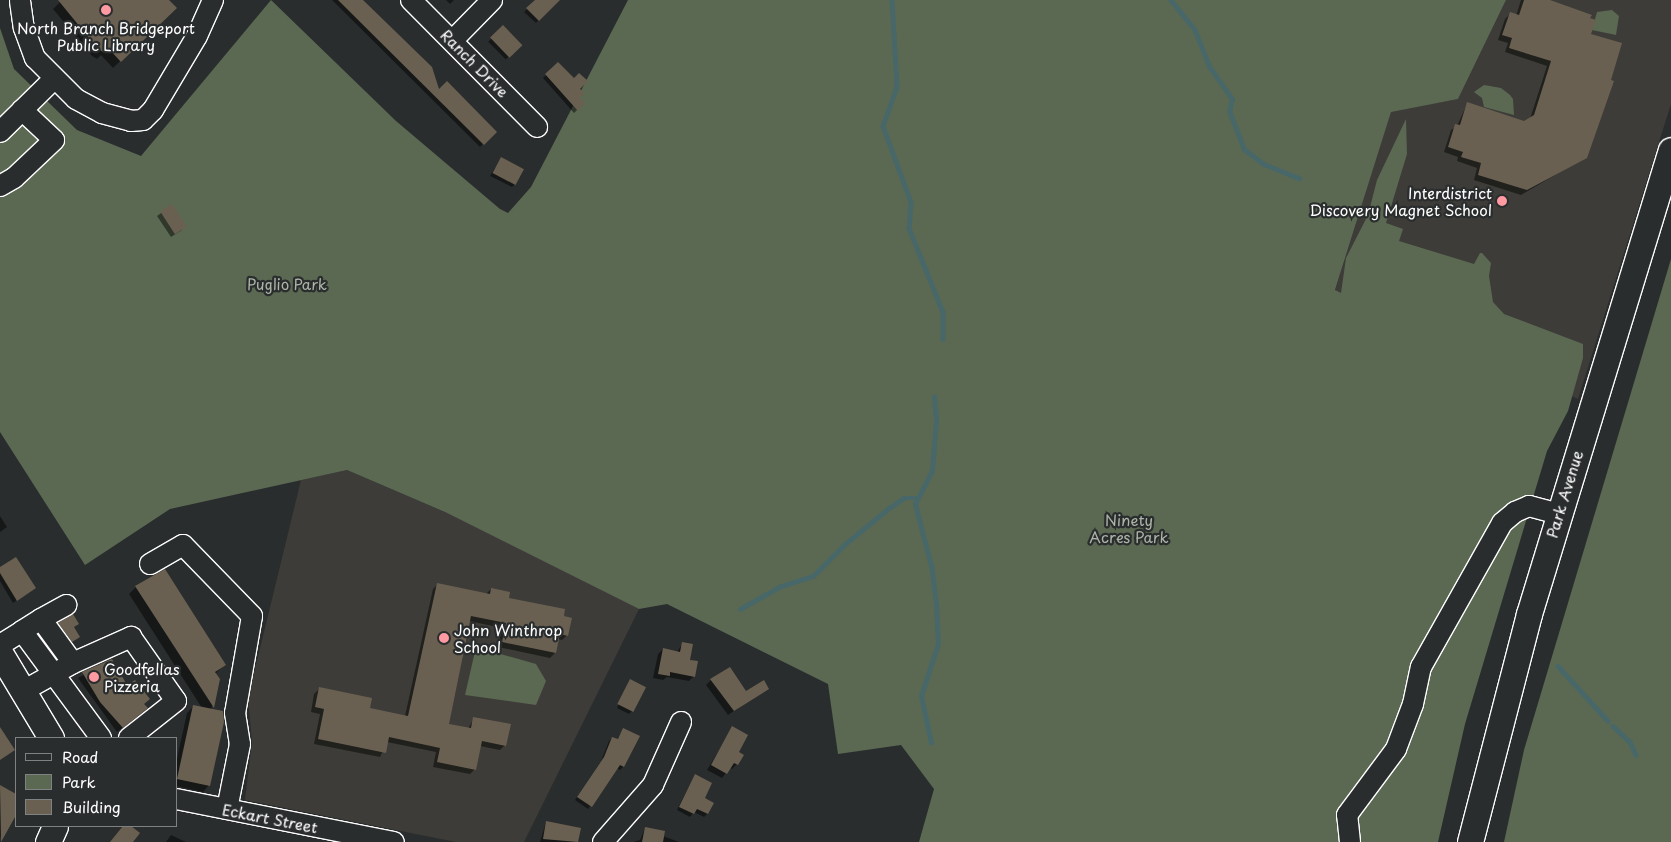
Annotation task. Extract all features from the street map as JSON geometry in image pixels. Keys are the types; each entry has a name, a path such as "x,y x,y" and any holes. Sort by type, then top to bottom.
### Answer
{"main road":[{"name":"Park Avenue","path":"1470,842 1509,686 1558,514 1671,150"},
{"path":"0,653 49,737"},
{"path":"48,842 55,827"}],"street":[{"path":"26,0 24,28 34,58 54,80 76,99 102,113 131,121 143,120 153,110 197,36 213,0"},
{"name":"Ranch Drive","path":"411,0 453,40 537,127"},
{"path":"453,40 492,0"},
{"path":"0,132 54,80"},
{"path":"0,186 14,178 54,140 22,110"},
{"path":"1350,842 1347,816 1396,749 1413,704 1421,667 1502,523 1515,512 1529,506 1558,514"},
{"path":"150,564 183,545 252,616 235,713 240,744 227,809"},
{"path":"0,645 66,605"},
{"path":"41,619 73,663"},
{"path":"22,631 100,737"},
{"path":"23,690 73,663 131,637 176,701 130,737"},
{"path":"603,842 653,785 681,722"},
{"name":"Eckart Street","path":"178,799 394,842"}],"shaded area":[{"name":"Interdistrict Discovery Magnet School","path":"1506,0 1671,0 1671,104 1578,399 1335,291 1391,111 1458,99"},
{"name":"John Winthrop School","path":"347,470 445,512 639,609 524,842 456,842 245,800 252,742 248,698 301,480"}],"green space":[{"name":"Ninety Acres Park","path":"271,0 396,121 500,209 508,213 531,187 628,0 1506,0 1458,99 1391,112 1335,290 1341,293 1346,258 1368,215 1377,180 1406,119 1407,154 1386,223 1403,229 1399,241 1474,264 1480,253 1482,253 1491,263 1489,276 1493,302 1504,314 1583,344 1583,358 1568,411 1547,451 1465,724 1438,842 919,842 934,789 901,745 838,754 828,684 667,604 639,609 445,512 347,470 170,509 85,565 0,432 0,28 14,69 77,130 141,156"},
{"path":"1612,10 1619,16 1616,35 1592,30 1597,12"},
{"path":"1484,85 1501,88 1510,95 1513,99 1514,115 1484,107 1482,98 1474,92"},
{"path":"1671,259 1671,842 1504,842 1524,750"},
{"path":"476,647 536,664 546,681 536,705 465,695"}],"building":[{"path":"58,0 169,0 177,8 121,62 109,49 105,53 98,49"},
{"path":"338,0 363,0 432,67 439,89 447,81 497,132 484,145"},
{"path":"535,0 560,0 539,21 526,8"},
{"path":"1524,0 1550,0 1592,15 1590,18 1596,20 1591,34 1622,43 1611,80 1614,81 1587,158 1527,190 1478,175 1481,163 1461,157 1463,152 1448,147 1455,124 1460,125 1467,102 1524,121 1534,115 1551,61 1509,48 1512,38 1502,35 1510,12 1519,15"},
{"path":"503,25 522,45 510,58 490,38"},
{"path":"558,62 574,78 579,73 588,81 580,89 585,93 580,98 585,103 578,111 545,74"},
{"path":"501,157 524,169 516,185 493,173"},
{"path":"172,204 187,227 175,234 160,212"},
{"path":"16,557 36,588 17,601 0,573 0,567"},
{"path":"165,569 226,665 215,672 220,679 214,708 135,586"},
{"path":"437,583 490,594 491,588 510,592 509,598 565,609 564,616 572,618 568,636 560,634 556,653 502,642 506,623 471,616 449,724 471,728 473,717 511,724 506,746 482,741 476,770 437,762 440,748 389,737 386,753 318,739 324,709 315,707 319,687 372,698 370,708 408,716"},
{"path":"73,614 79,624 74,627 80,637 72,642 58,623"},
{"path":"682,642 693,644 690,660 698,661 695,677 670,672 670,676 658,674 663,648 680,652"},
{"path":"112,659 127,685 135,680 150,699 144,704 148,708 123,728 100,702 82,672"},
{"path":"730,667 746,691 764,680 769,689 734,711 710,679"},
{"path":"630,679 646,687 633,712 617,704"},
{"path":"193,705 223,711 224,722 210,786 178,779"},
{"path":"732,726 748,735 739,752 744,755 738,765 734,763 727,774 711,765"},
{"path":"0,727 15,750 0,760"},
{"path":"623,728 640,736 624,767 620,765 592,807 577,797 604,757 612,737 618,739"},
{"path":"695,774 712,783 705,798 714,803 708,814 697,809 694,814 679,807"},
{"path":"0,785 15,793 15,817 1,842"},
{"path":"546,821 581,828 578,842 543,839"},
{"path":"122,827 132,827 140,833 133,842 110,842"},
{"path":"645,827 665,831 663,842 642,842"}],"waterway":[{"path":"892,0 897,87 883,126 911,202 909,228 943,312 943,339"},
{"path":"1171,0 1195,30 1210,67 1232,99 1230,112 1244,149 1264,164 1299,178"},
{"path":"931,743 921,696 938,644 936,604 931,566 915,504 932,471 936,420 934,397"},
{"path":"740,609 779,587 813,576 845,544 889,508 904,498 918,498"},
{"path":"1558,666 1608,721"},
{"path":"1613,726 1630,742 1636,755"}],"place":[{"name":"North Branch Bridgeport Public Library","path":"106,10"},
{"name":"Interdistrict Discovery Magnet School","path":"1502,201"},
{"name":"John Winthrop School","path":"444,638"},
{"name":"Goodfellas Pizzeria","path":"94,677"}],"park label":[{"name":"Puglio Park","path":"287,284"}]}
